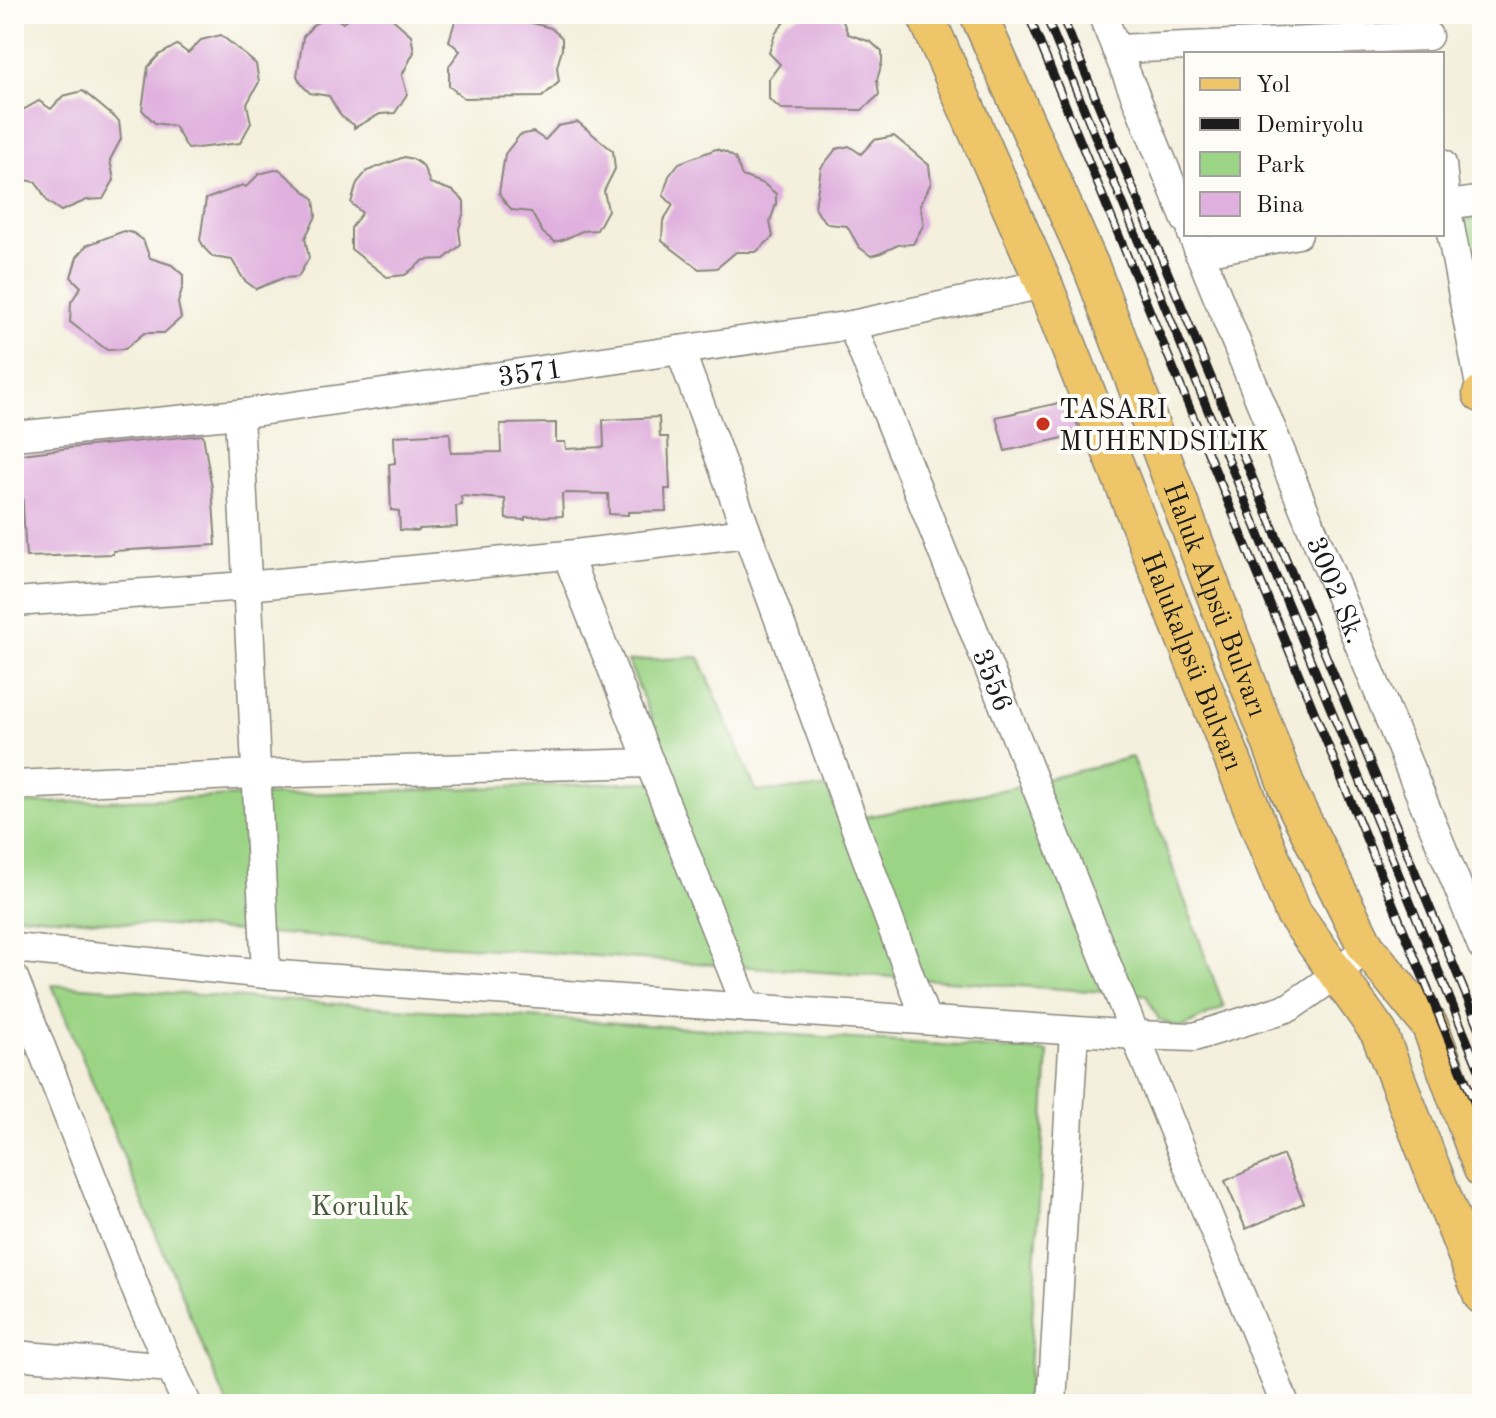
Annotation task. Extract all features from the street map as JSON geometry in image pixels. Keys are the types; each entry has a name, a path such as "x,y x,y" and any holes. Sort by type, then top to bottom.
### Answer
{"main road":[{"name":"Halukalpsü Bulvarı","path":"925,14 1044,284 1293,912 1379,1033 1482,1296"},
{"name":"Haluk Alpsü Bulvarı","path":"978,14 1092,269 1289,792 1366,947 1430,1026 1482,1169"}],"street":[{"path":"1102,14 1184,215"},
{"path":"1116,49 1428,35"},
{"path":"1482,200 1444,206 1482,395"},
{"path":"1196,244 1278,236"},
{"name":"3002 Sk.","path":"1196,244 1482,946"},
{"name":"3571","path":"14,436 239,414 852,325 1044,284"},
{"name":"3556","path":"852,325 1285,1404"},
{"path":"680,350 926,1020"},
{"path":"239,414 266,974"},
{"path":"14,602 247,586 567,555 746,533"},
{"path":"567,555 747,1008"},
{"path":"14,785 256,774 650,763"},
{"path":"14,948 266,974 1194,1037 1290,1007 1337,974 1366,947"},
{"path":"14,978 141,1302 187,1404"},
{"path":"1052,1404 1074,1031"},
{"path":"14,1355 171,1368"}],"green space":[{"path":"1482,218 1482,360 1464,220"},
{"path":"699,657 756,791 827,788 840,822 1016,787 1132,757 1224,1007 1181,1028 1160,1021 1146,995 14,915 14,804 677,781 628,661"},
{"name":"Koruluk","path":"52,985 1048,1052 1027,1404 227,1404"}],"building":[{"path":"352,14 387,14 411,35 414,52 402,75 407,94 395,113 380,114 354,128 341,116 329,96 310,93 297,76 303,37 313,25 331,15 343,23"},
{"path":"461,14 525,14 528,22 551,28 562,38 557,67 559,82 542,97 464,98 449,86 449,66 460,51 449,41 455,21"},
{"path":"805,14 840,14 848,34 871,42 882,52 877,80 879,95 862,110 781,109 769,99 769,79 780,64 769,53 775,34 785,21"},
{"path":"221,35 256,64 259,82 247,104 251,123 240,143 188,149 174,126 155,123 142,110 148,67 159,55 177,45 188,53 201,40"},
{"path":"83,91 119,121 121,139 110,160 114,180 103,199 87,200 61,211 48,202 36,182 14,178 14,119 21,111 39,101 51,109 63,96"},
{"path":"578,122 613,151 615,169 604,191 608,210 597,230 582,231 555,242 543,233 531,212 512,210 499,193 505,154 520,135 533,132 545,140 558,126"},
{"path":"894,136 929,165 931,183 920,205 924,224 913,244 898,245 871,256 859,247 847,226 828,224 819,215 815,207 821,168 836,149 849,146 861,154 874,140"},
{"path":"716,149 735,158 742,176 764,184 776,194 770,222 773,237 756,252 736,252 717,268 699,269 662,241 663,221 673,205 663,195 669,176 679,163"},
{"path":"404,157 423,166 430,183 453,191 464,201 459,229 461,245 444,259 424,260 405,275 387,277 351,249 351,228 362,213 351,203 357,183 367,171"},
{"path":"279,169 314,199 316,216 305,238 309,258 298,277 283,278 256,289 244,280 232,260 213,257 200,240 206,199 243,185 246,187 259,174"},
{"path":"124,231 143,240 150,258 172,265 183,275 178,303 181,318 164,333 144,333 125,349 107,350 70,322 71,302 81,287 71,277 77,257 87,245"},
{"name":"TASARI MUHENDSILIK","path":"1068,401 1081,434 1005,451 996,417"},
{"path":"659,417 660,437 668,437 670,489 665,489 666,511 609,514 608,494 567,493 562,494 563,516 506,519 505,499 461,496 462,505 456,506 457,527 419,531 400,530 399,511 391,510 389,464 395,463 394,436 450,433 451,453 501,452 500,424 556,423 556,442 565,442 566,449 604,447 603,420"},
{"path":"203,435 212,488 216,545 113,551 113,554 26,557 22,489 14,491 14,455"},
{"path":"1283,1155 1304,1203 1246,1229 1225,1181"}],"railway":[{"path":"1028,14 1482,1121"},
{"path":"1045,14 1482,1077"},
{"path":"1061,14 1482,1034"}],"place":[{"name":"TASARI MUHENDSILIK","path":"1043,424"}]}
